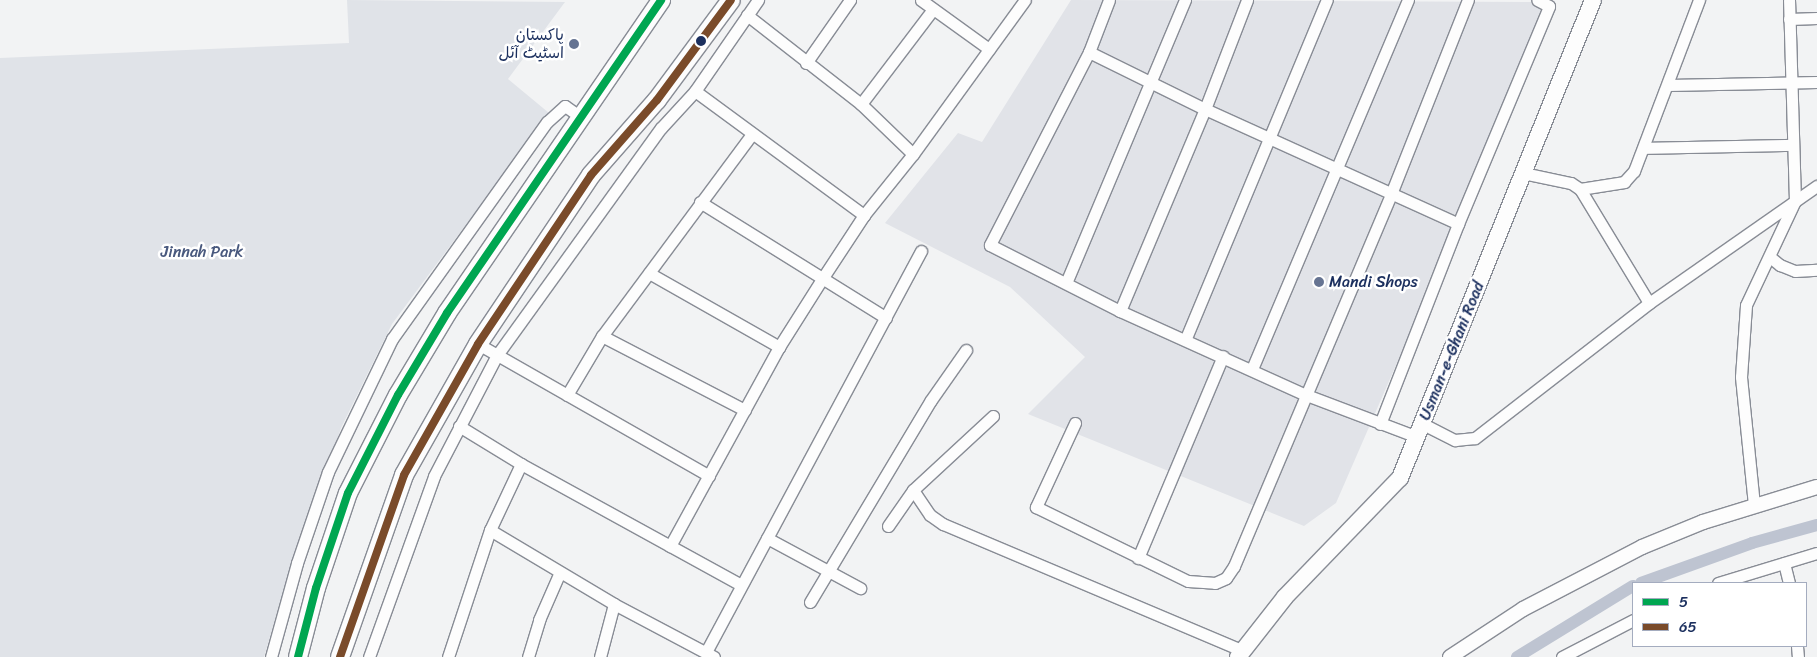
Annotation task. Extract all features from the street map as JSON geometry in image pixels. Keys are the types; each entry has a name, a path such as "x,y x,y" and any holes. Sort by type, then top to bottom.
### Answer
{"main road":[{"path":"298,657 316,588 348,493 398,395 447,313 661,0"},
{"name":"Usman-e-Ghani Road","path":"1240,654 1285,597 1400,478 1593,0"},
{"path":"340,657 404,475 478,344 591,175 657,100 727,6"}],"street":[{"path":"369,657 411,534 434,476 496,355 661,128 695,91 758,0"},
{"path":"806,63 850,0"},
{"path":"921,0 989,49"},
{"path":"670,546 779,347 822,279 864,215 913,154 1025,0"},
{"path":"1109,0 1089,52 990,245 1120,311 1186,338 1304,394 1380,424 1420,430 1455,440 1465,441 1475,438 1649,304 1817,186"},
{"path":"1066,283 1185,0"},
{"path":"1120,311 1205,110 1248,0"},
{"path":"1186,338 1327,0"},
{"path":"1252,369 1335,168 1408,0"},
{"path":"1075,423 1036,507 1188,581 1215,583 1226,578 1234,566 1304,394 1391,194 1468,0"},
{"path":"1380,424 1458,224 1549,6 1537,0"},
{"path":"1580,189 1624,182 1634,171 1699,0"},
{"path":"1754,505 1741,377 1746,305 1770,258 1795,201 1791,145 1789,0"},
{"path":"727,6 861,104 913,154"},
{"path":"861,104 933,9"},
{"path":"1789,19 1817,18"},
{"path":"1089,52 1205,110 1458,224"},
{"path":"1668,85 1817,82"},
{"path":"695,91 864,215"},
{"path":"271,657 297,563 328,472 392,339 547,122 565,106 581,117"},
{"path":"567,395 602,336 752,134"},
{"path":"1644,148 1791,145"},
{"path":"1523,173 1571,183 1580,189 1649,304"},
{"path":"700,202 886,318"},
{"path":"490,530 614,604 710,655 741,585 921,251"},
{"path":"1770,258 1780,265 1795,271 1817,270"},
{"path":"649,273 779,347"},
{"path":"602,336 745,410"},
{"path":"478,344 709,476"},
{"path":"810,602 830,571 846,538 901,449 966,350"},
{"path":"1138,558 1223,356"},
{"path":"888,526 914,490 993,416"},
{"path":"459,426 521,464 741,585"},
{"path":"448,657 490,530 521,464"},
{"path":"1450,657 1523,610 1589,572 1686,529 1754,505 1817,487"},
{"path":"914,490 930,515 943,524 1240,654"},
{"path":"767,538 860,588"},
{"path":"1721,582 1817,554"},
{"path":"1784,563 1789,582"},
{"path":"528,657 539,620 560,572"},
{"path":"600,657 614,604"},
{"path":"1562,657 1632,621"}],"shaded area":[{"path":"1071,0 1554,2 1336,503 1304,526 1028,414 1085,357 1010,287 885,223 958,133 982,142"}],"green space":[{"name":"Jinnah Park","path":"347,0 565,2 508,79 549,113 392,324 341,428 297,563 290,569 264,657 0,657 0,58 349,43"}],"waterway":[{"path":"1644,582 1752,543 1817,525"},
{"path":"1517,657 1632,587"}],"transit line":[{"name":"5","path":"298,657 316,588 348,493 398,395 447,313 661,0"},
{"name":"65","path":"340,657 404,475 478,344 591,175 657,100 731,0"}],"place":[{"name":"پاکستان اسٹیٹ آئل","path":"574,44"},
{"name":"Mandi Shops","path":"1319,282"}]}
